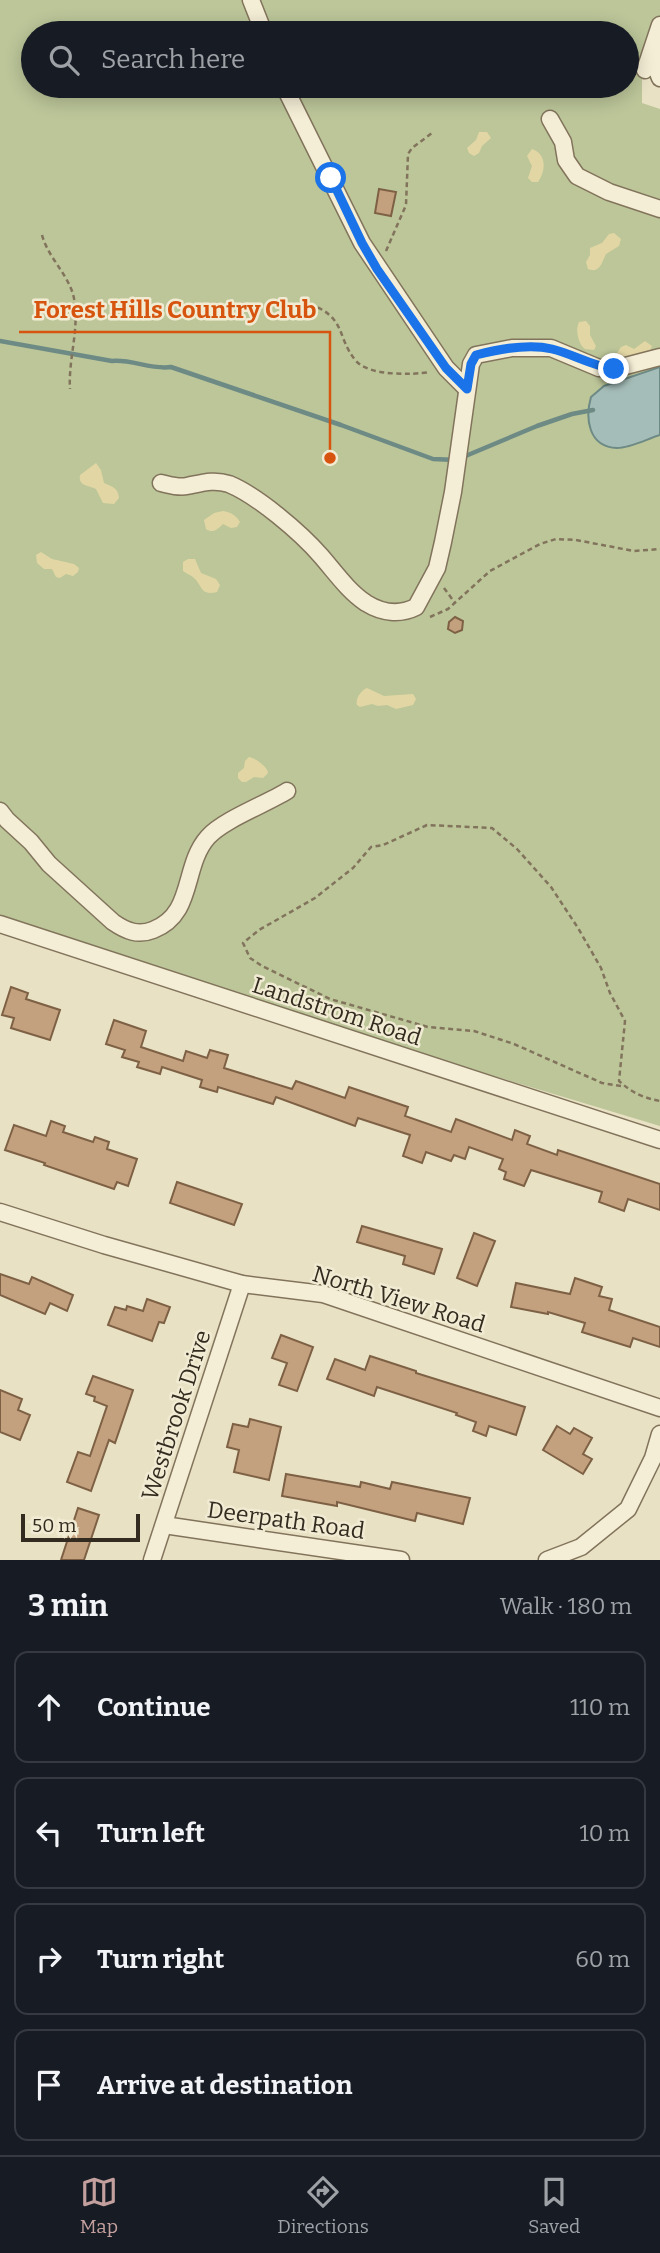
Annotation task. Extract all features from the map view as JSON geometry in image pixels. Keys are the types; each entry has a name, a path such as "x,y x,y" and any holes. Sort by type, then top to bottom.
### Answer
{"street":[{"path":"251,0 259,21"},
{"path":"655,66 660,25"},
{"path":"290,98 377,269 446,368 467,389"},
{"path":"550,118 563,142 566,160 577,176 609,192 660,209"},
{"path":"161,483 175,486 211,481 227,483 289,524 358,597 379,609 406,612 416,607 439,560 453,492 471,364 476,355 512,348 551,348 600,368 614,369 660,357"},
{"path":"0,811 49,864 113,922 123,929 145,933 166,925 176,915 199,852 214,831 287,791"},
{"name":"Landstrom Road","path":"0,924 660,1140"},
{"name":"North View Road","path":"0,1212 242,1284 323,1294 660,1408"},
{"name":"Westbrook Drive","path":"152,1560 242,1284"},
{"path":"547,1560 581,1547 628,1509 653,1458 660,1434"},
{"name":"Deerpath Road","path":"164,1525 401,1560"}],"path":[{"path":"377,269 406,205 408,153 432,133"},
{"path":"42,235 46,247 70,285 74,298 70,389"},
{"path":"310,304 321,308 335,320 357,363 364,367 378,372 409,373 426,373 446,368"},
{"path":"406,612 428,617 441,613 490,571 525,551 555,539 576,540 634,551 660,549"},
{"path":"621,1086 602,1083 538,1054 474,1031 428,1027 330,999 262,967 250,958 243,943 259,930 315,898 353,869 371,847 383,845 427,825 492,828 517,849 551,887 601,968 610,993 625,1021 619,1082 643,1097 660,1101"}],"green space":[{"path":"0,0 660,0 660,16 642,67 642,103 660,109 660,1126 116,962 0,923"}],"sand":[{"path":"479,132 487,132 491,138 474,156 467,148 476,140"},
{"path":"532,149 537,151 544,163 538,182 532,182 528,178 532,166 527,156"},
{"path":"614,233 621,239 619,246 606,254 598,269 588,269 586,262 590,248 602,243 609,234"},
{"path":"586,321 596,346 594,350 585,349 578,336 579,322"},
{"path":"645,341 652,346 649,353 620,362 617,353 621,347 626,345 634,349"},
{"path":"96,463 104,483 117,492 119,498 114,504 103,503 96,489 84,485 81,481 80,475"},
{"path":"223,511 237,517 240,522 237,527 231,528 223,524 213,531 206,529 204,520"},
{"path":"41,552 52,559 74,564 79,568 78,572 73,576 66,574 60,578 56,577 52,569 44,569 37,563 36,555"},
{"path":"195,559 201,573 216,579 220,585 217,592 208,593 183,571 183,562"},
{"path":"367,688 384,696 413,694 416,699 413,705 396,709 372,704 360,707 357,705 358,698"},
{"path":"249,757 261,763 268,773 263,778 254,777 242,782 238,773 244,768"}],"water":[{"path":"660,367 660,435 622,448 600,443 594,437 589,422 591,397 604,386"}],"building":[{"path":"379,189 396,192 391,216 375,213"},
{"path":"455,617 463,621 462,630 455,633 448,629 449,622"},
{"path":"11,987 28,993 26,999 60,1010 50,1040 11,1028 14,1018 2,1015"},
{"path":"114,1020 146,1031 141,1047 183,1061 186,1051 207,1058 210,1050 228,1055 224,1068 292,1089 296,1081 345,1098 349,1087 408,1107 405,1116 451,1132 456,1119 512,1140 515,1130 530,1136 527,1144 557,1155 558,1150 660,1184 660,1210 628,1199 624,1211 599,1202 602,1192 531,1170 524,1186 504,1179 506,1172 499,1169 503,1159 469,1147 465,1159 454,1155 451,1161 426,1152 422,1163 403,1156 410,1135 358,1118 355,1126 276,1097 273,1104 218,1087 217,1092 200,1087 202,1080 162,1067 160,1074 137,1067 139,1062 122,1057 125,1050 106,1044"},
{"path":"51,1121 65,1126 63,1132 93,1142 95,1137 109,1142 107,1149 137,1159 128,1186 117,1182 114,1189 5,1150 14,1125 46,1136"},
{"path":"177,1182 242,1204 234,1225 170,1203"},
{"path":"362,1226 442,1249 434,1274 403,1264 405,1256 357,1242"},
{"path":"474,1233 495,1241 477,1286 457,1278"},
{"path":"0,1274 29,1284 32,1277 73,1295 67,1311 50,1303 45,1314 0,1295"},
{"path":"575,1278 602,1287 599,1296 612,1299 609,1310 660,1327 660,1347 633,1338 630,1347 582,1332 585,1323 548,1312 511,1307 516,1283 570,1294"},
{"path":"147,1299 170,1307 164,1323 159,1322 152,1341 108,1325 115,1307 126,1310 127,1306 143,1311"},
{"path":"281,1335 313,1347 297,1391 279,1385 287,1363 272,1358"},
{"path":"370,1356 525,1407 516,1435 489,1426 486,1436 473,1431 476,1422 456,1415 457,1413 377,1387 374,1396 327,1379 335,1359 365,1370"},
{"path":"93,1376 133,1390 115,1443 109,1440 91,1491 67,1482 78,1452 90,1456 107,1406 94,1401 95,1397 86,1394"},
{"path":"0,1390 22,1399 18,1410 30,1415 20,1440 0,1432"},
{"path":"250,1419 281,1427 269,1480 234,1472 239,1450 227,1447 233,1424 248,1427"},
{"path":"557,1426 570,1434 574,1428 592,1438 583,1454 592,1459 583,1474 543,1450"},
{"path":"286,1474 360,1487 361,1482 390,1489 392,1482 470,1498 463,1524 417,1513 415,1521 337,1502 337,1506 282,1496"},
{"path":"78,1508 99,1515 84,1560 61,1560"}],"waterway":[{"path":"0,341 112,361 171,367 433,459 456,460 537,426 593,410"}],"place":[{"name":"Forest Hills Country Club","path":"330,458"}],"route":[{"path":"331,178 377,269 446,368 467,389 471,364 476,355 512,348 551,348 600,368 614,369"}]}
